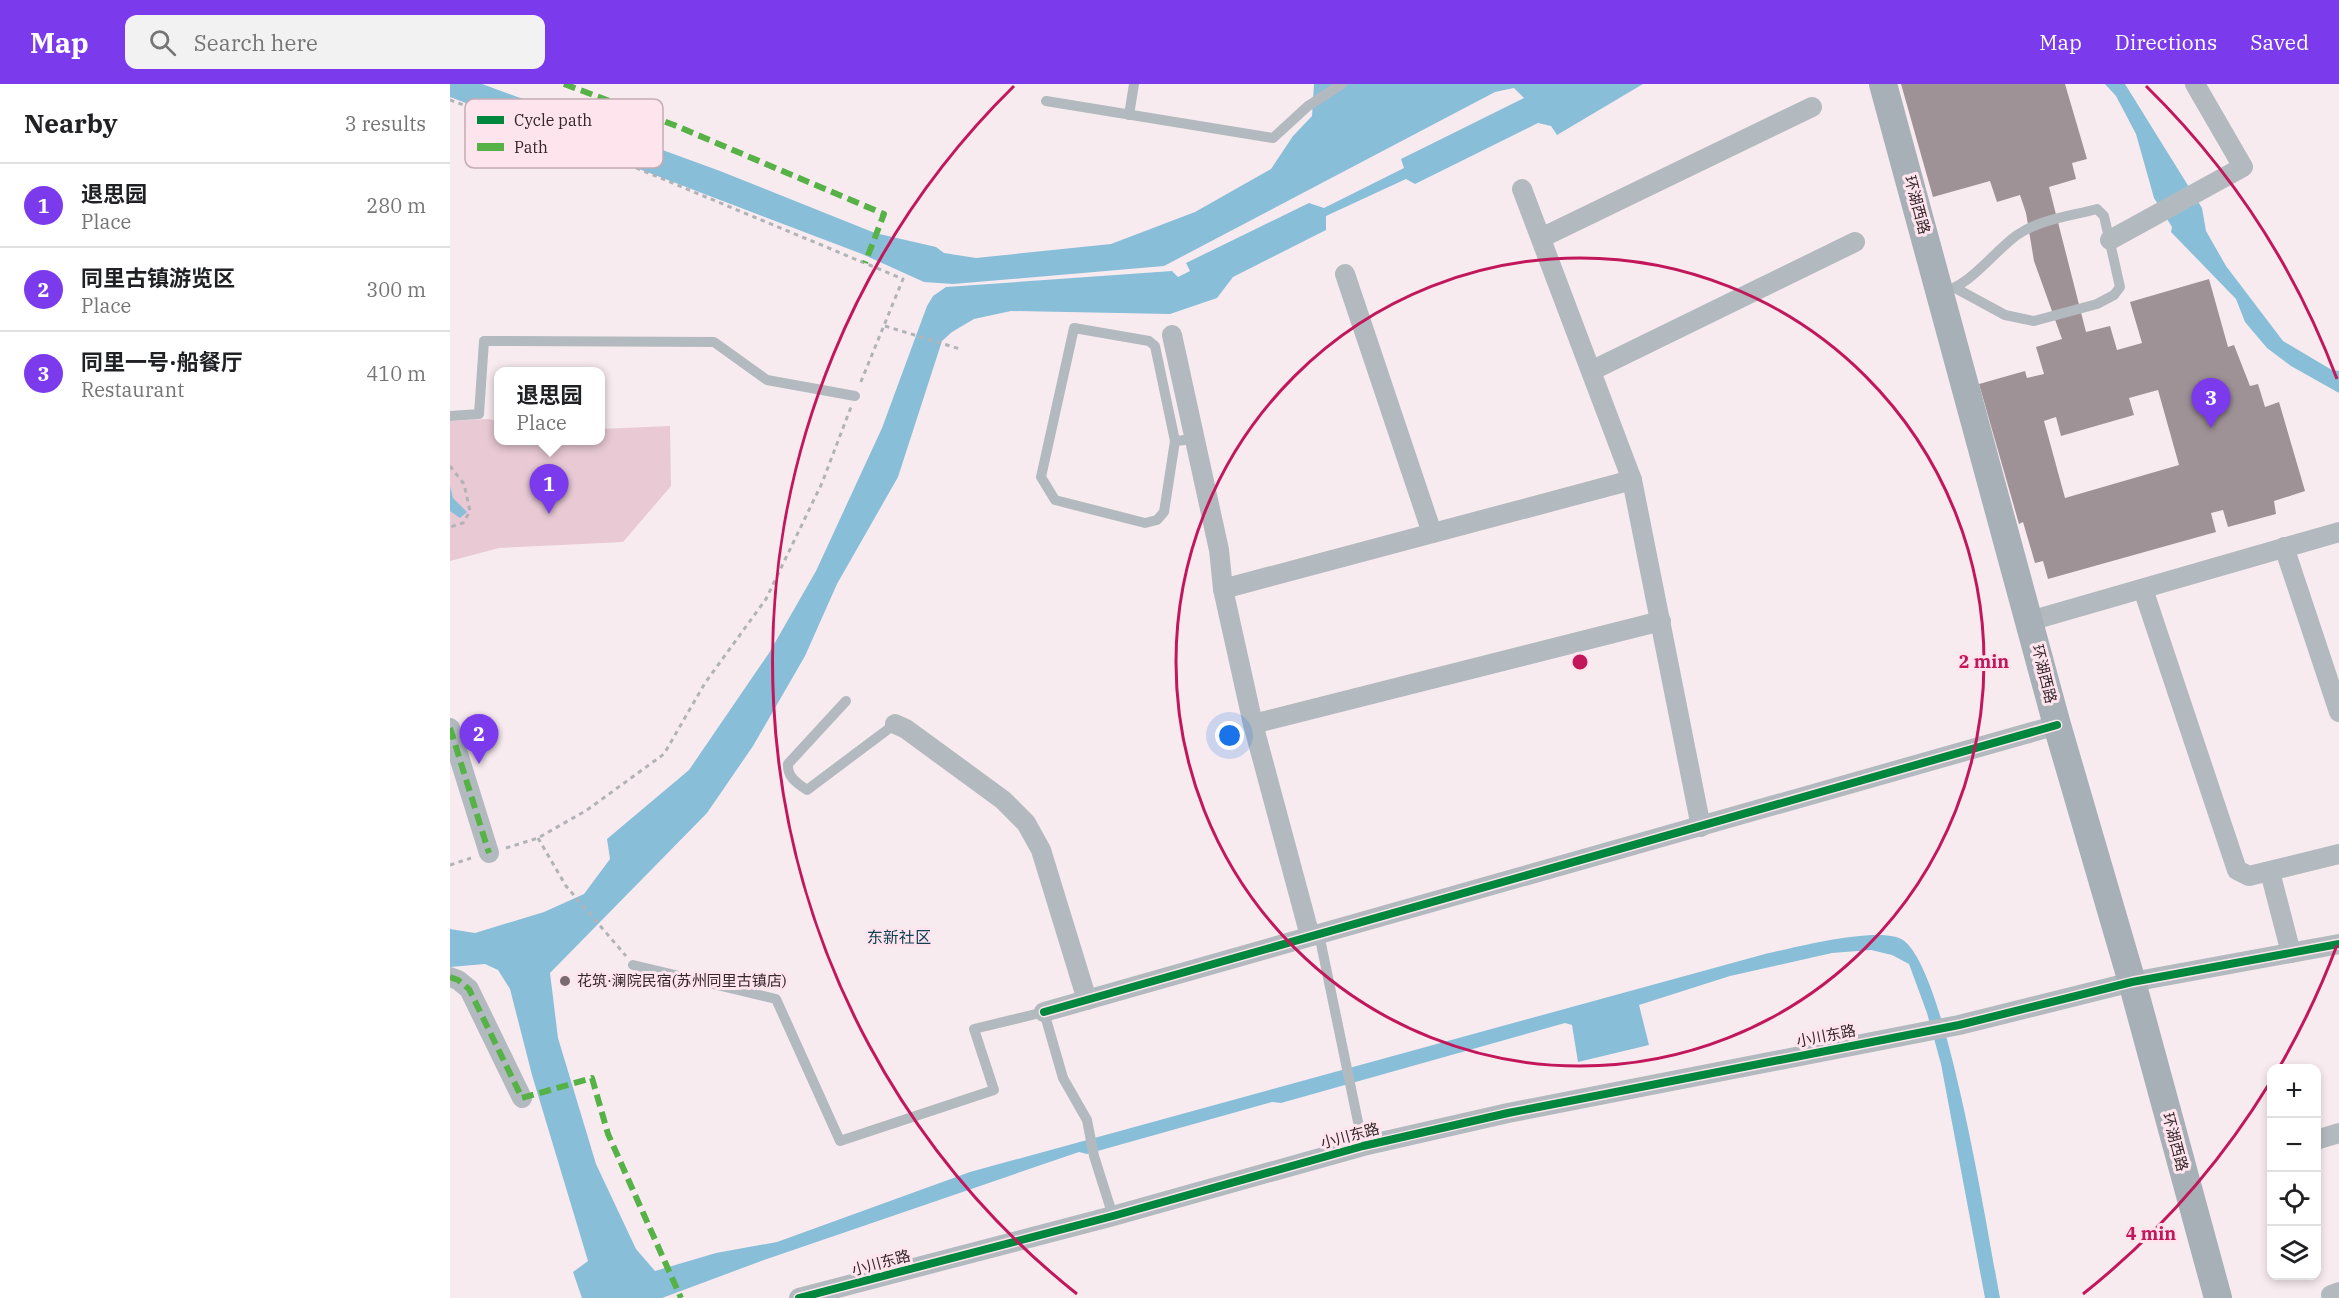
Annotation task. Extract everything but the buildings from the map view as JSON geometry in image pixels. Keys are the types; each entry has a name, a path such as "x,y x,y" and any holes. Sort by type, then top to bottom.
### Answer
{"main road":[{"name":"环湖西路","path":"1883,84 1948,291 2057,725 2132,982 2218,1298"}],"street":[{"path":"2110,240 2243,167 2195,84"},
{"path":"1540,238 1812,107"},
{"path":"1522,189 1632,480 1701,827"},
{"path":"1591,371 1855,242"},
{"path":"1345,274 1432,533"},
{"path":"1172,335 1220,550 1223,589 1253,724 1315,935"},
{"path":"1223,589 1632,480"},
{"path":"2030,621 2339,532"},
{"path":"2284,547 2339,712"},
{"path":"2143,589 2231,860 2237,870 2248,876 2339,854"},
{"path":"1253,724 1660,621"},
{"path":"895,724 906,729 1003,800 1026,823 1041,850 1087,1000"},
{"path":"1044,1012 2057,725"},
{"path":"450,728 489,853"},
{"path":"2270,872 2291,953"},
{"name":"小川东路","path":"799,1298 1113,1216 1363,1146 1520,1111 1959,1025 2132,982 2339,944"},
{"path":"450,977 469,989 522,1098"},
{"path":"2321,1138 2339,1133"}],"lane":[{"path":"1129,114 1134,84"},
{"path":"1046,101 1273,138 1308,106 1342,84"},
{"path":"2097,209 2104,216 2120,287 2114,295 2097,304 2034,321 2006,315 1948,291 2017,235 2034,225 2097,209"},
{"path":"1074,328 1149,341 1155,346 1175,441 1164,512 1157,520 1145,523 1055,500 1041,477 1074,328"},
{"path":"450,416 479,414 484,341 714,342 767,380 855,396"},
{"path":"1175,441 1195,439"},
{"path":"846,701 788,764 788,771 796,783 807,790 895,724"},
{"path":"1315,935 1345,1050 1363,1146"},
{"path":"633,964 776,999 840,1141 994,1090 974,1029 1044,1012 1063,1078 1087,1120 1094,1156 1113,1216"}],"path":[{"path":"450,100 465,105"},
{"path":"450,865 538,838 586,810 664,754 705,683 766,599 822,483 903,279 636,168"},
{"path":"884,326 960,349"},
{"path":"450,466 464,484 470,511 463,523 450,527"},
{"path":"538,838 566,886 633,964"}],"shaded area":[{"path":"494,420 494,445 605,445 605,429 670,426 671,486 623,542 499,548 450,561 450,421"}],"water":[{"path":"450,84 482,84 523,99 465,99 465,103 450,97"},
{"path":"1314,84 1643,84 1557,135 1551,126 1538,123 1415,184 1406,179 1326,216 1326,230 1233,277 1217,298 1170,314 1011,311 974,319 942,341 898,477 837,584 805,656 753,746 707,813 550,973 558,1038 596,1164 636,1249 655,1271 716,1253 777,1242 970,1172 1765,954 1836,939 1876,935 1892,936 1903,940 1919,961 1935,1000 1950,1050 1976,1165 2000,1298 1985,1298 1941,1064 1927,1013 1909,964 1892,955 1871,950 1832,953 1730,976 1639,1005 1649,1045 1578,1062 1572,1025 1565,1023 1281,1103 1272,1102 1087,1154 1079,1152 764,1260 662,1298 582,1298 573,1272 588,1261 532,1075 510,989 498,970 485,964 450,967 450,929 475,933 544,912 584,894 610,859 607,839 689,770 769,653 816,571 882,428 927,306 933,296 946,287 1172,271 1178,277 1190,271 1186,263 1309,203 1324,208 1404,168 1401,159 1524,98 1514,88 1495,92 1164,266 953,284 924,282 862,254 636,168 663,168 663,150 875,233 936,247 944,253 976,258 1111,244 1195,212 1271,169 1293,136 1312,116"},
{"path":"2105,84 2125,84 2202,208 2206,231 2226,266 2283,341 2332,370 2339,371 2339,393 2291,366 2267,348 2245,322 2236,299 2171,232 2172,227 2154,198 2136,134 2116,96"},
{"path":"450,486 453,498 467,512 460,518 450,511"}],"marked path":[{"path":"564,84 604,99"},
{"path":"663,121 884,214 865,263"},
{"path":"450,728 489,853"},
{"path":"450,977 469,989 522,1098 592,1078 608,1134 681,1298"}],"cycle path":[{"path":"1044,1012 2057,725"},
{"path":"799,1298 1113,1216 1363,1146 1508,1113 1959,1025 2132,982 2339,944"}],"place":[{"name":"同里一号·船餐厅","path":"2211,428"},
{"name":"退思园","path":"549,514"},
{"name":"同里古镇游览区","path":"479,764"},
{"name":"花筑·澜院民宿(苏州同里古镇店)","path":"565,981"}],"district":[{"name":"东新社区","path":"899,937"}]}
